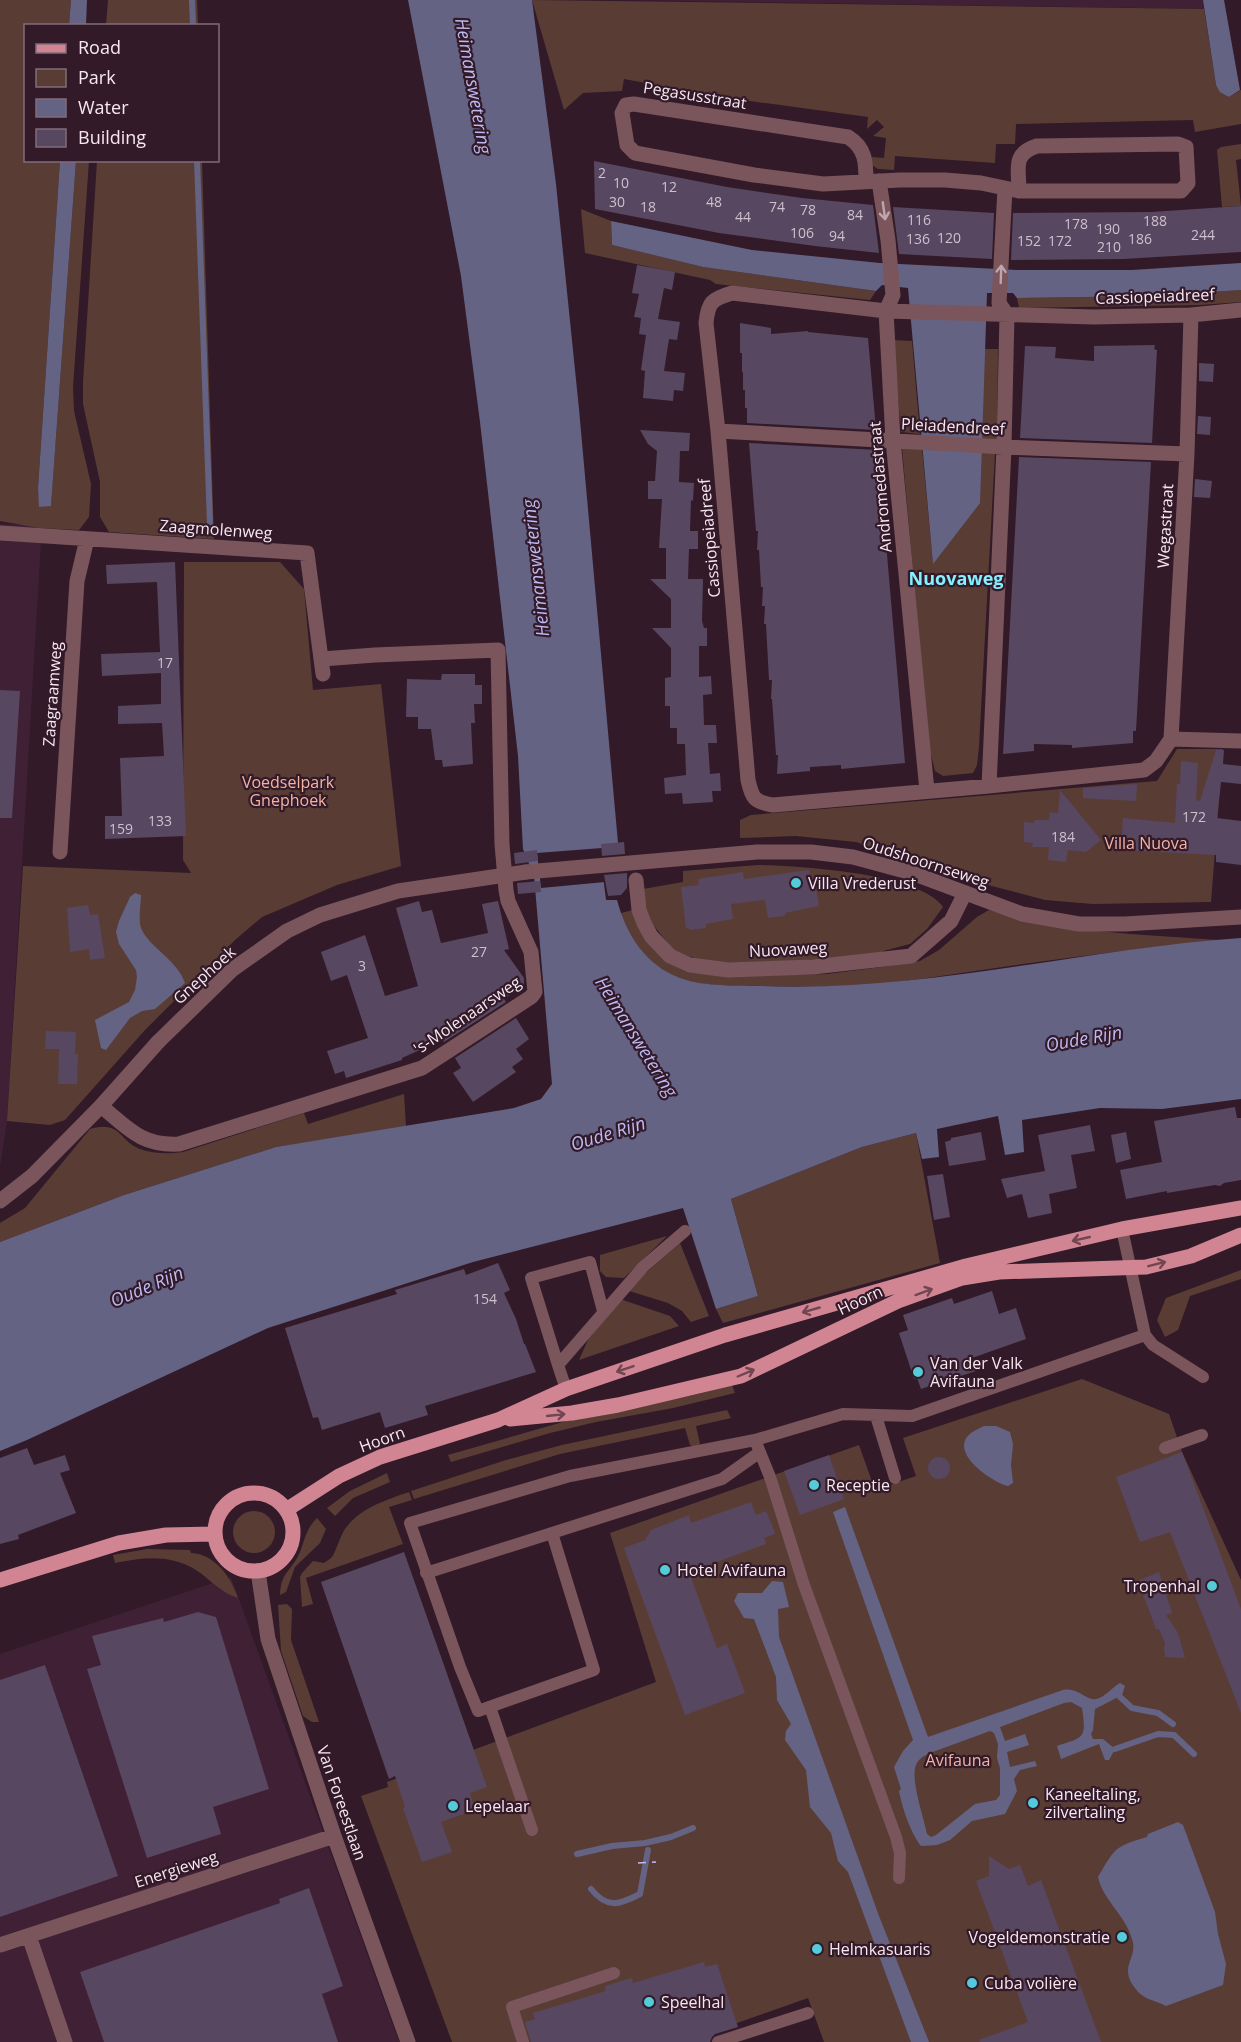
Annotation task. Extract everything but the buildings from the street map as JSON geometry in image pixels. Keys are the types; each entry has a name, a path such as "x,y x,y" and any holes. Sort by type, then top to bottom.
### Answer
{"main road":[{"name":"Hoorn","path":"286,1510 339,1476 380,1457 498,1420 566,1389 725,1335 908,1282 1122,1229 1241,1208"},
{"name":"Hoorn","path":"498,1420 572,1413 618,1405 741,1376 898,1301 962,1278 999,1272 1130,1269 1191,1256 1241,1235"},
{"path":"253,1494 268,1496 286,1510 293,1533 290,1548 280,1561 258,1571 242,1569 229,1561 219,1549 215,1534 221,1512 238,1497 253,1494"},
{"path":"0,1580 119,1543 166,1535 215,1534"}],"street":[{"name":"Pegasusstraat","path":"873,182 859,144 848,137 634,104 626,105 622,113 627,145 635,153 754,175 824,184 945,180 981,183 1012,190 1181,191 1188,183 1186,147 1178,144 1037,146 1025,150 1019,158 1012,190"},
{"path":"873,182 888,240 893,295 885,311"},
{"path":"989,786 1004,447 1002,245 1012,190"},
{"name":"Cassiopeiadreef","path":"1170,739 1156,761 1144,770 773,805 760,803 752,796 748,780 718,431 706,323 708,308 716,298 732,293 907,312 986,314 1003,309 1094,316 1191,315 1241,310"},
{"name":"Andromedastraat","path":"885,311 893,441 927,791"},
{"name":"Wegastraat","path":"1170,739 1187,454 1191,315"},
{"name":"Pleiadendreef","path":"718,431 1004,447 1187,454"},
{"name":"Zaagmolenweg","path":"0,533 308,553 323,667"},
{"name":"Zaagraamweg","path":"60,852 77,581 87,539"},
{"name":"'s-Molenaarsweg","path":"101,1106 136,1135 147,1141 162,1145 179,1144 422,1068 531,997 535,992 531,952 508,901 506,890 502,844 498,650 375,655 323,667"},
{"path":"1170,739 1241,741"},
{"name":"Oudshoornseweg","path":"526,872 757,852 811,852 853,857 912,873 1022,914 1079,924 1125,924 1241,917"},
{"name":"Gnephoek","path":"0,1201 32,1176 101,1106 158,1042 233,969 287,932 320,915 398,891 526,872"},
{"name":"Nuovaweg","path":"636,880 639,910 644,923 651,936 670,956 690,965 728,970 813,967 911,956 951,921 965,893"},
{"name":"Van Foreestlaan","path":"258,1571 268,1639 334,1836 408,2042"},
{"name":"Energieweg","path":"0,1945 334,1836"},
{"path":"29,1936 65,2042"}],"lane":[{"path":"1122,1229 1145,1335 1153,1345 1203,1377"},
{"path":"558,1365 643,1267 685,1231"},
{"path":"566,1389 531,1278 590,1262 603,1311"},
{"path":"552,1533 594,1670 478,1711 426,1573 410,1523 570,1476 755,1440 843,1414 912,1416 1145,1335"},
{"path":"876,1416 895,1478"},
{"path":"1165,1448 1202,1435"},
{"path":"755,1440 770,1477 804,1586 896,1837 900,1853 899,1878"},
{"path":"426,1573 722,1479 760,1452"},
{"path":"490,1707 532,1830"},
{"path":"523,2042 512,2007 614,1973"},
{"path":"718,2042 808,2013"}],"shaded area":[{"path":"619,0 1203,0 1204,9"},
{"path":"0,524 42,525 7,1121 0,1167"},
{"path":"231,1577 399,2042 0,2042 0,1654"}],"green space":[{"path":"0,0 71,0 69,24 24,24 24,162 60,162 38,488 40,507 51,505 76,162 89,162 73,387 74,411 91,484 89,517 79,530 39,528 0,521"},
{"path":"108,0 197,0 198,24 106,24"},
{"path":"532,0 1204,9 1216,85 1229,97 1241,90 1241,124 1195,132 1193,120 1016,124 1015,144 996,144 995,163 895,156 894,170 878,169 872,165 871,157 884,158 886,138 873,136 884,127 877,120 867,129 868,117 728,98 624,79 622,91 583,93 564,110"},
{"path":"1241,144 1241,159 1236,160 1241,206 1222,207 1217,150 1221,147"},
{"path":"97,162 202,162 214,539 109,532 100,517 100,482 83,404"},
{"path":"581,209 611,221 612,245 703,267 876,291 870,300 716,284 710,280 585,253"},
{"path":"1241,290 1241,302 1199,305 1019,308 1017,298 1151,296"},
{"path":"893,340 912,341 920,434 901,432"},
{"path":"984,349 998,349 997,440 982,439"},
{"path":"902,448 922,449 933,563 982,451 995,453 979,746 977,765 973,773 943,776 935,771 929,747"},
{"name":"Voedselpark Gnephoek","path":"184,562 280,562 304,589 313,690 381,684 401,866 337,885 262,917 235,940 145,1030 65,1120 50,1125 7,1121 23,866 191,873 183,860"},
{"name":"Villa Nuova","path":"1177,749 1223,749 1211,902 1093,904 1045,900 992,886 856,842 796,836 740,838 740,820 751,815 1157,781"},
{"path":"758,865 801,867 885,879 930,895 943,907 927,929 910,944 883,951 882,955 745,964 712,964 674,951 647,917 643,889 683,882 683,871"},
{"path":"633,910 659,954 797,975 827,974 920,961 939,950 977,917 989,910 1057,927 1218,940 1072,957 872,985 809,987 720,985 689,981 659,968 635,943 624,923 621,913"},
{"path":"404,1094 406,1127 276,1147 124,1195 0,1242 0,1223 25,1208 90,1129 108,1127 114,1129 133,1145 145,1151 178,1153 304,1113 308,1124"},
{"path":"916,1133 940,1263 723,1323 716,1309 758,1296 731,1199 862,1147"},
{"path":"667,1236 624,1278 606,1277 600,1271 600,1255"},
{"path":"680,1243 709,1316 691,1322 682,1311 668,1303 626,1290"},
{"path":"1241,1270 1241,1279 1190,1296 1178,1330 1165,1337 1157,1320 1166,1298"},
{"path":"620,1299 670,1316 679,1326 579,1360 588,1340"},
{"name":"Avifauna","path":"1082,1379 1169,1414 1182,1452 1241,1580 1241,2042 824,2042 808,1998 683,2042 452,2042 361,1796 388,1787 387,1782 656,1682 610,1533 859,1445 875,1490 916,1476 903,1438"},
{"path":"732,1385 735,1393 550,1433 451,1462 448,1455 566,1421"},
{"path":"727,1410 731,1418 696,1426 700,1444 695,1447 690,1445 685,1428 560,1454 414,1499 411,1491 506,1460 562,1445"},
{"path":"387,1473 390,1482 353,1498 335,1516 327,1508 350,1491"},
{"path":"409,1492 412,1500 389,1507 403,1544 306,1578 313,1604 302,1607 300,1577 313,1561 324,1563 331,1558 345,1529 358,1515 391,1498"},
{"path":"254,1511 262,1512 269,1517 274,1524 274,1540 269,1547 262,1552 254,1553 246,1552 239,1547 234,1540 233,1532 234,1524 239,1517 246,1512"},
{"path":"317,1518 326,1529 320,1543 295,1567 286,1592 280,1595 282,1581 297,1558 308,1530"},
{"path":"147,1549 190,1550 191,1553 200,1554 215,1562 231,1582 238,1598 221,1590 196,1570 177,1561 146,1558 115,1563 113,1555"},
{"path":"287,1604 292,1609 291,1640 319,1722 312,1722 303,1716 281,1651 278,1605"}],"water":[{"path":"71,0 87,0 86,24 69,24"},
{"path":"408,0 532,0 556,184 579,409 618,843 602,845 602,868 606,900 617,900 626,925 639,947 657,965 690,981 720,985 821,986 941,977 1121,951 1241,938 1241,1099 1162,1109 1100,1108 1022,1120 1024,1152 1005,1155 998,1116 937,1129 939,1157 922,1159 916,1133 862,1147 731,1199 758,1296 716,1309 683,1208 473,1262 268,1328 0,1451 0,1242 124,1195 276,1147 514,1108 541,1099 552,1084 534,876 523,849 518,756 461,276"},
{"path":"1203,0 1224,0 1240,90 1229,97 1220,92 1216,85"},
{"path":"60,162 76,162 51,506 39,507 38,488"},
{"path":"611,221 752,250 880,263 1017,270 1132,270 1241,263 1241,290 1151,296 1017,298 1013,293 987,293 980,503 933,564 908,288 882,285 876,291 703,267 612,245"},
{"path":"135,893 141,895 141,928 150,942 181,974 185,983 155,1009 142,1011 130,1018 106,1050 101,1048 95,1020 129,1002 135,990 136,970 119,944 116,932 130,897"},
{"path":"984,1426 996,1426 1010,1432 1013,1444 1011,1465 1013,1483 1008,1486 992,1479 974,1465 964,1449 965,1441 971,1433"},
{"path":"845,1507 928,1737 1063,1690 1073,1690 1088,1698 1096,1699 1120,1683 1125,1686 1122,1695 1095,1709 1091,1734 1093,1739 1103,1739 1115,1749 1109,1760 1105,1760 1099,1744 1061,1759 1057,1746 1078,1738 1083,1732 1082,1708 1071,1702 1000,1727 1005,1741 1025,1734 1029,1745 1007,1752 1010,1767 1035,1761 1037,1766 1020,1770 1014,1779 1017,1791 1005,1814 972,1821 950,1840 937,1845 921,1846 905,1812 894,1767 903,1751 913,1740 833,1512","holes":["990,1731 994,1733 998,1744 1000,1795 996,1800 975,1804 931,1837 927,1834 916,1789 917,1763 930,1753"]},
{"path":"772,1581 783,1582 789,1607 778,1609 779,1637 879,1916 929,2042 911,2042 848,1872 838,1861 831,1833 810,1807 806,1770 785,1740 786,1731 791,1724 777,1700 776,1677 754,1619 744,1618 734,1601 738,1593 762,1593"},
{"path":"1178,1822 1183,1825 1215,1912 1226,1964 1223,1985 1166,2006 1142,1995 1130,1981 1128,1969 1133,1943 1126,1925 1105,1894 1098,1877 1117,1849"}],"pier":[{"path":"602,848 605,882 541,888 537,853"}],"waterway":[{"path":"192,0 193,24"},
{"path":"197,162 210,524"},
{"path":"1119,1696 1132,1708 1158,1713 1173,1724"},
{"path":"1115,1749 1158,1734 1174,1735 1194,1754"},
{"path":"577,1854 612,1846 645,1843 671,1837 693,1828"},
{"path":"591,1889 602,1900 614,1903 626,1901 640,1894 648,1850"}],"ferry route":[{"path":"638,1863 656,1862"}],"place":[{"name":"Villa Vrederust","path":"796,883"},
{"name":"Van der Valk Avifauna","path":"918,1372"},
{"name":"Receptie","path":"814,1485"},
{"name":"Hotel Avifauna","path":"665,1570"},
{"name":"Tropenhal","path":"1212,1586"},
{"name":"Kaneeltaling, zilvertaling","path":"1033,1803"},
{"name":"Lepelaar","path":"453,1806"},
{"name":"Vogeldemonstratie","path":"1122,1937"},
{"name":"Helmkasuaris","path":"817,1949"},
{"name":"Cuba volière","path":"972,1983"},
{"name":"Speelhal","path":"649,2002"}],"district":[{"name":"Nuovaweg","path":"956,579"}],"water label":[{"name":"Heimanswetering","path":"473,86"},
{"name":"Heimanswetering","path":"536,568"},
{"name":"Heimanswetering","path":"636,1037"},
{"name":"Oude Rijn","path":"1084,1039"},
{"name":"Oude Rijn","path":"608,1134"},
{"name":"Oude Rijn","path":"147,1287"}]}
